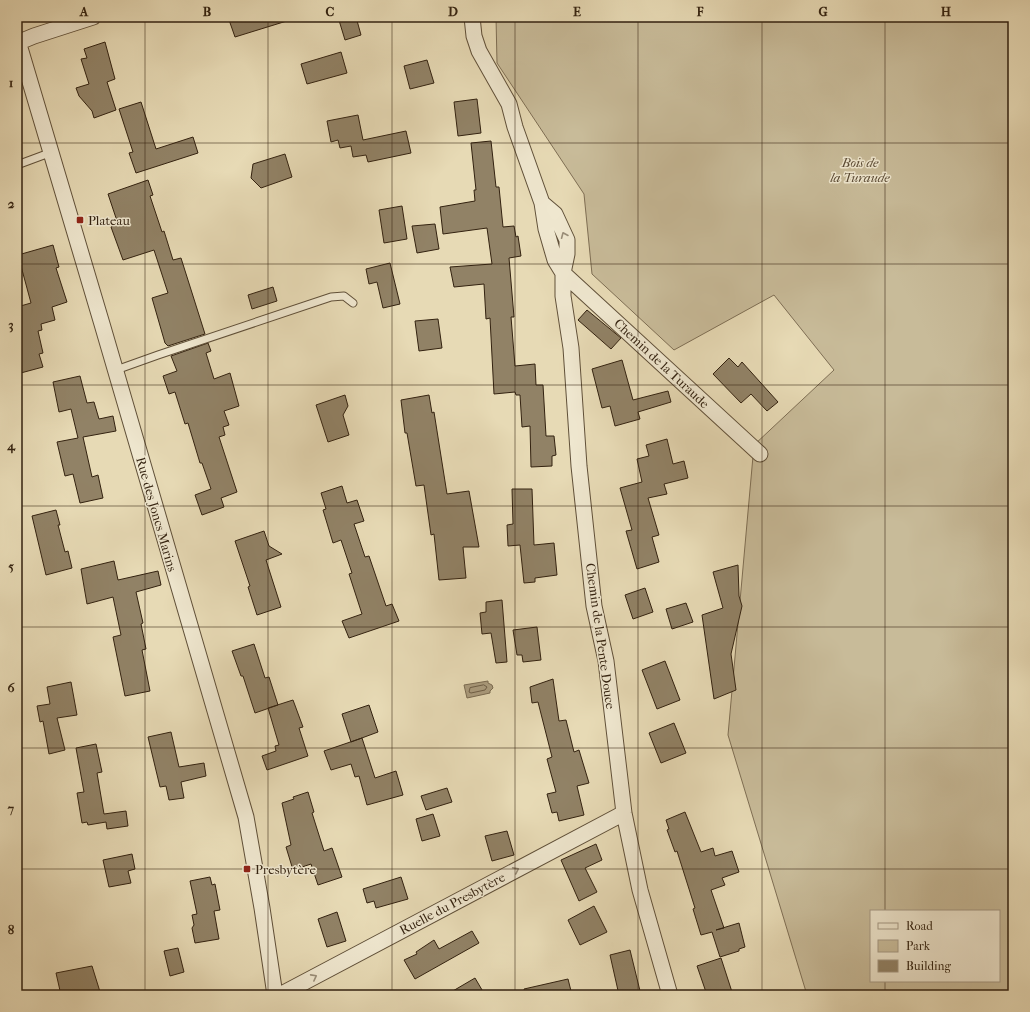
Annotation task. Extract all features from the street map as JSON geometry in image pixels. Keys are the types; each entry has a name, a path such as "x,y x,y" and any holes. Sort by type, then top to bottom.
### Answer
{"street":[{"path":"17,41 93,17"},
{"name":"Chemin de la Turaude","path":"472,17 474,36 479,50 509,104 515,127 542,203 546,228 555,260 563,273 760,454"},
{"name":"Rue des Joncs Marins","path":"17,41 52,152 246,817 275,995"},
{"name":"Chemin de la Pente Douce","path":"563,273 563,296 571,348 579,466 594,598 606,661 624,813 640,890 670,995"},
{"name":"Ruelle du Presbytère","path":"280,995 624,813"}],"lane":[{"path":"17,165 52,152"},
{"path":"116,370 331,297 344,296 354,303"}],"green space":[{"name":"Bois de la Turaude","path":"496,17 1013,17 1013,995 807,995 728,735 754,445 834,370 774,295 674,350 592,274 584,194 497,63"}],"water":[{"path":"488,681 493,688 490,693 467,698 464,685"}],"building":[{"path":"228,17 289,17 290,20 235,37"},
{"path":"338,17 356,17 361,35 345,40"},
{"path":"105,42 115,79 107,82 116,110 94,118 92,111 79,96 76,88 89,84 81,59 87,58 84,49"},
{"path":"341,52 347,73 307,84 301,64"},
{"path":"427,60 434,83 410,89 404,66"},
{"path":"477,99 481,133 458,136 454,102"},
{"path":"141,102 156,149 193,137 198,153 136,173 129,153 133,152 119,109"},
{"path":"358,115 363,140 406,131 411,153 368,162 366,155 353,157 351,146 340,148 338,140 331,142 327,121"},
{"path":"491,141 496,187 499,187 503,227 514,226 516,237 518,236 521,256 509,258 514,317 511,317 515,366 535,364 536,385 543,385 546,436 554,436 556,455 552,456 552,466 531,467 530,426 522,427 520,395 516,395 515,392 494,394 490,318 486,319 484,284 454,287 450,267 492,264 487,228 443,234 440,207 475,201 474,190 476,190 471,143"},
{"path":"285,154 292,177 261,188 251,178 253,164"},
{"path":"148,180 153,195 150,196 162,232 164,231 173,260 181,258 205,334 168,346 165,343 152,298 168,293 154,250 123,260 111,227 118,224 108,194"},
{"path":"402,206 407,239 384,243 379,210"},
{"path":"435,224 439,249 417,253 412,226"},
{"path":"53,245 59,267 56,268 67,302 52,307 55,320 41,324 42,330 38,331 43,353 39,354 43,367 17,374 17,307 31,303 18,255"},
{"path":"390,263 400,304 383,308 377,282 369,284 366,269"},
{"path":"273,287 277,301 252,309 248,295"},
{"path":"587,310 621,338 611,349 578,320"},
{"path":"438,319 442,348 419,351 415,321"},
{"path":"208,343 211,351 206,353 214,379 230,373 239,406 224,411 229,425 223,427 225,435 219,437 237,492 221,498 224,507 202,515 195,495 211,489 202,463 200,463 188,423 185,424 175,392 169,394 163,376 177,371 171,356"},
{"path":"729,358 738,367 742,362 778,402 767,411 751,394 741,403 713,374"},
{"path":"622,360 633,400 668,391 671,402 638,412 640,419 615,426 610,406 602,408 592,369"},
{"path":"80,376 87,403 94,402 99,419 113,416 116,431 83,437 92,477 98,475 103,498 80,503 73,474 65,476 57,442 78,438 71,409 59,412 53,382"},
{"path":"345,395 348,406 343,415 349,435 328,442 316,405"},
{"path":"429,395 432,413 434,412 447,494 469,491 479,547 463,547 466,578 439,580 434,534 431,535 424,485 416,486 407,433 405,433 401,400"},
{"path":"667,439 673,464 684,461 688,478 664,484 667,494 648,498 659,535 652,537 659,562 637,569 626,531 632,530 620,488 642,482 637,459 649,456 646,445"},
{"path":"342,486 347,503 357,500 364,521 354,524 365,557 369,556 386,606 392,604 399,621 349,638 342,621 362,614 349,574 352,573 341,540 333,543 323,510 326,509 321,493"},
{"path":"512,489 532,489 534,545 554,543 557,575 535,578 535,582 524,583 520,545 508,546 507,525 513,524"},
{"path":"56,510 65,552 68,551 72,568 46,575 32,516"},
{"path":"264,531 269,546 282,554 266,560 281,607 257,615 248,587 250,586 235,541"},
{"path":"114,561 118,580 158,571 161,585 136,592 143,623 141,624 146,649 142,650 150,691 125,696 113,637 121,635 113,597 87,604 81,569"},
{"path":"738,565 739,596 742,606 731,654 736,690 714,699 702,615 723,608 713,572"},
{"path":"645,588 653,612 633,619 625,595"},
{"path":"502,600 507,662 496,663 491,633 482,634 480,613 486,612 486,602"},
{"path":"686,603 693,622 672,629 666,609"},
{"path":"537,627 541,660 523,662 522,655 517,655 513,630"},
{"path":"254,644 265,678 269,677 278,705 255,713 243,676 241,676 232,651"},
{"path":"665,661 680,700 657,709 642,670"},
{"path":"553,679 559,721 566,720 574,752 579,750 589,783 577,786 584,815 559,821 557,812 552,813 547,794 556,792 547,759 552,757 538,702 532,703 530,687"},
{"path":"71,682 77,715 57,718 65,750 49,754 43,721 40,722 37,706 50,704 47,687"},
{"path":"293,700 303,727 299,728 308,756 267,770 262,756 276,751 275,746 279,745 268,708"},
{"path":"369,705 378,732 351,742 342,714"},
{"path":"674,723 686,753 661,763 649,733"},
{"path":"171,732 179,767 204,763 206,776 181,782 184,798 169,800 166,786 160,787 148,737"},
{"path":"362,738 375,778 396,771 403,795 367,805 359,776 355,777 351,764 331,770 324,751"},
{"path":"96,744 102,772 97,773 104,814 126,811 128,826 107,829 106,822 88,825 87,822 82,823 77,793 84,792 76,748"},
{"path":"447,788 452,802 426,810 421,796"},
{"path":"308,792 314,812 312,813 324,851 332,848 342,877 318,885 311,864 293,870 286,847 291,845 282,803 294,799 293,797"},
{"path":"685,812 701,852 713,848 715,856 732,851 739,872 722,878 725,885 711,890 724,928 739,923 745,947 739,949 739,951 720,957 712,932 701,935 693,909 695,908 677,851 675,852 667,830 669,829 666,820"},
{"path":"433,814 440,836 422,841 416,819"},
{"path":"507,831 514,855 492,861 485,836"},
{"path":"596,844 602,860 585,868 597,892 579,901 561,860"},
{"path":"132,854 135,869 128,871 131,883 109,887 103,860"},
{"path":"210,877 212,885 215,884 220,910 214,911 219,939 195,943 192,928 194,925 192,915 197,914 190,881"},
{"path":"401,877 408,899 376,908 374,901 367,903 363,889"},
{"path":"594,906 607,932 580,945 568,920"},
{"path":"337,912 346,941 327,947 318,919"},
{"path":"472,931 479,943 415,979 404,960 417,954 416,952 434,940 439,949"},
{"path":"178,948 184,972 170,976 164,951"},
{"path":"630,950 641,995 619,995 610,955"},
{"path":"721,958 733,995 707,995 697,966"},
{"path":"92,966 101,995 61,995 56,973"},
{"path":"475,978 485,995 446,995"},
{"path":"568,979 572,995 525,995 524,989"}],"place":[{"name":"Plateau","path":"80,220"},
{"name":"Presbytère","path":"247,869"}]}
